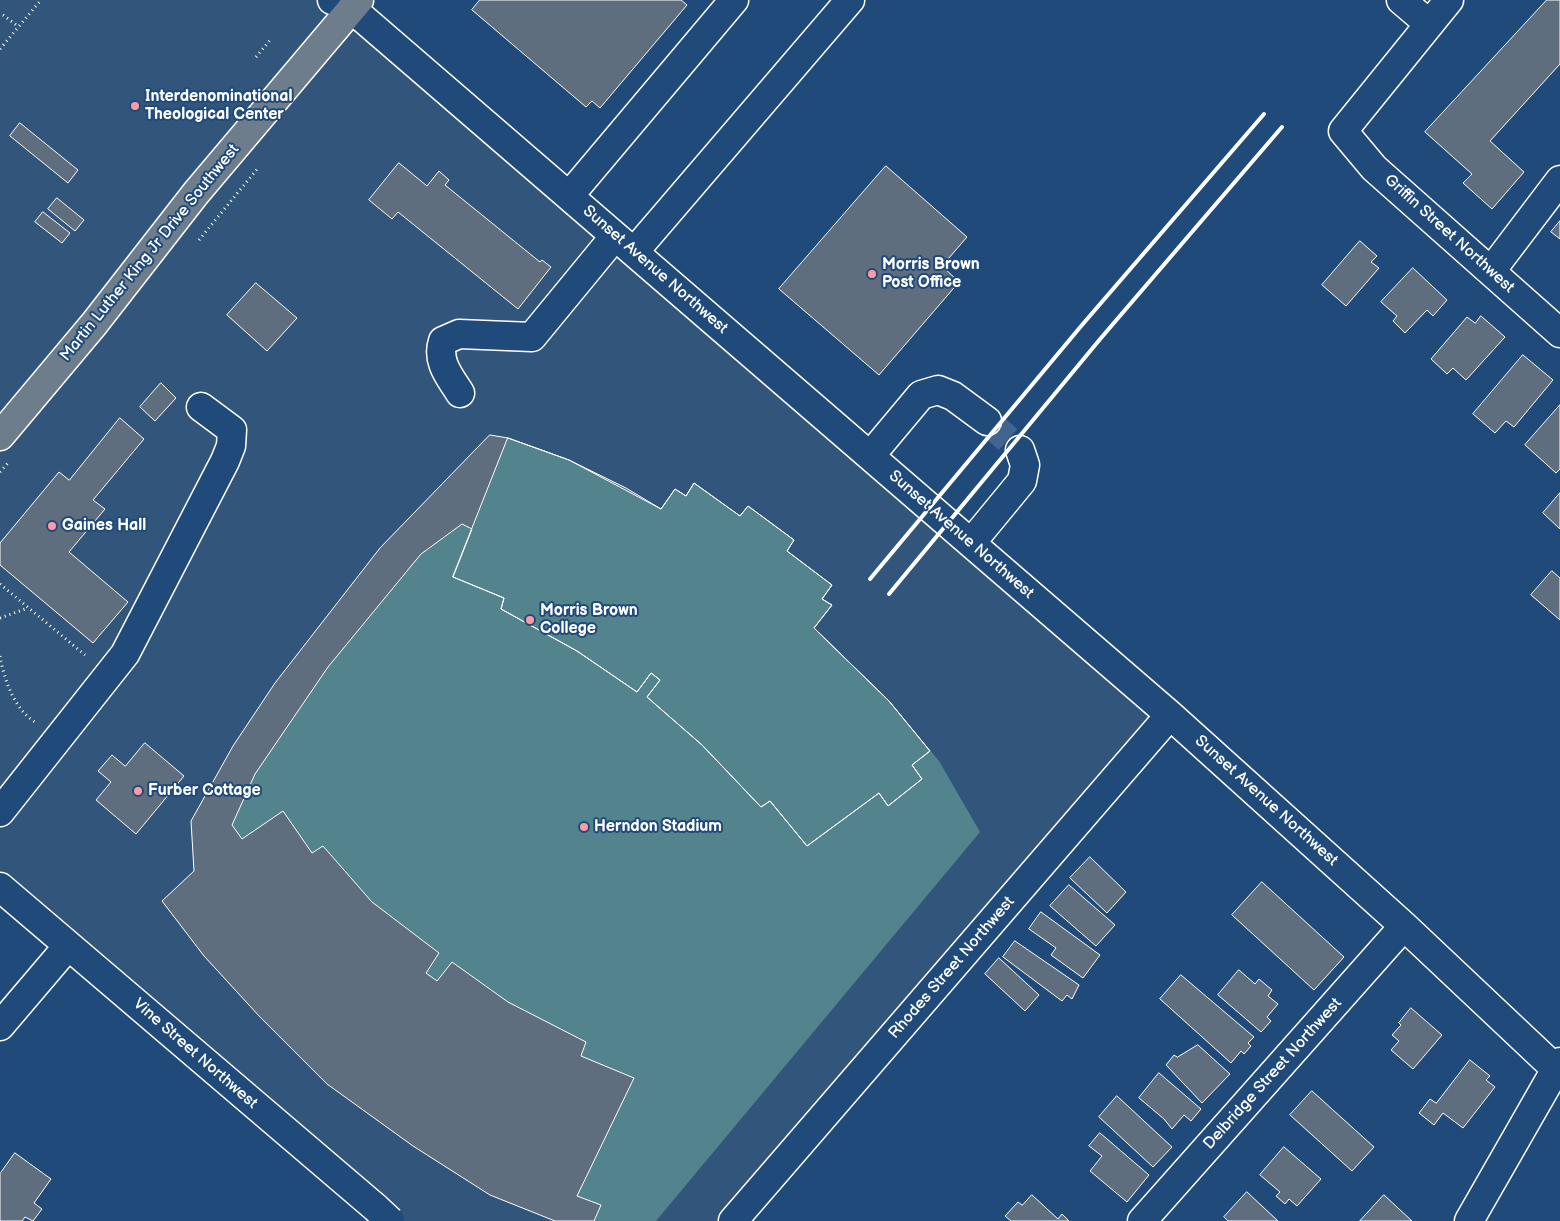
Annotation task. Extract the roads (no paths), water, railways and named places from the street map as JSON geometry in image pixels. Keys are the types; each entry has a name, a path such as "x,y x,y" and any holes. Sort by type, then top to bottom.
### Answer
{"main road":[{"name":"Martin Luther King Jr Drive Southwest","path":"0,436 94,324 348,2"}],"street":[{"path":"569,196 734,0"},
{"path":"460,393 444,367 440,352 443,341 459,334 532,337 624,244 850,0"},
{"path":"1401,0 1428,23 1449,0"},
{"name":"Sunset Avenue Northwest","path":"348,2 624,244 1170,714 1558,1068"},
{"name":"Griffin Street Northwest","path":"1428,23 1343,131 1374,168 1560,333"},
{"path":"1490,272 1560,180"},
{"path":"870,456 921,395 938,390 953,396 987,421"},
{"path":"0,812 125,654 225,461 231,446 232,430 201,407"},
{"path":"971,543 1022,481 1024,465 1020,450"},
{"name":"Rhodes Street Northwest","path":"733,1221 1170,714"},
{"name":"Vine Street Northwest","path":"0,887 383,1215"},
{"name":"Delbridge Street Northwest","path":"1142,1221 1404,926"},
{"path":"0,1026 68,946"},
{"path":"1469,1221 1558,1068"}],"tunnel":[{"path":"987,421 1020,450"}],"railway":[{"path":"870,579 1082,325 1264,114"},
{"path":"889,594 1101,338 1282,127"}],"place":[{"name":"Interdenominational Theological Center","path":"135,106"},
{"name":"Morris Brown Post Office","path":"872,274"},
{"name":"Gaines Hall","path":"52,526"},
{"name":"Morris Brown College","path":"530,620"},
{"name":"Furber Cottage","path":"138,791"},
{"name":"Herndon Stadium","path":"584,827"}]}
